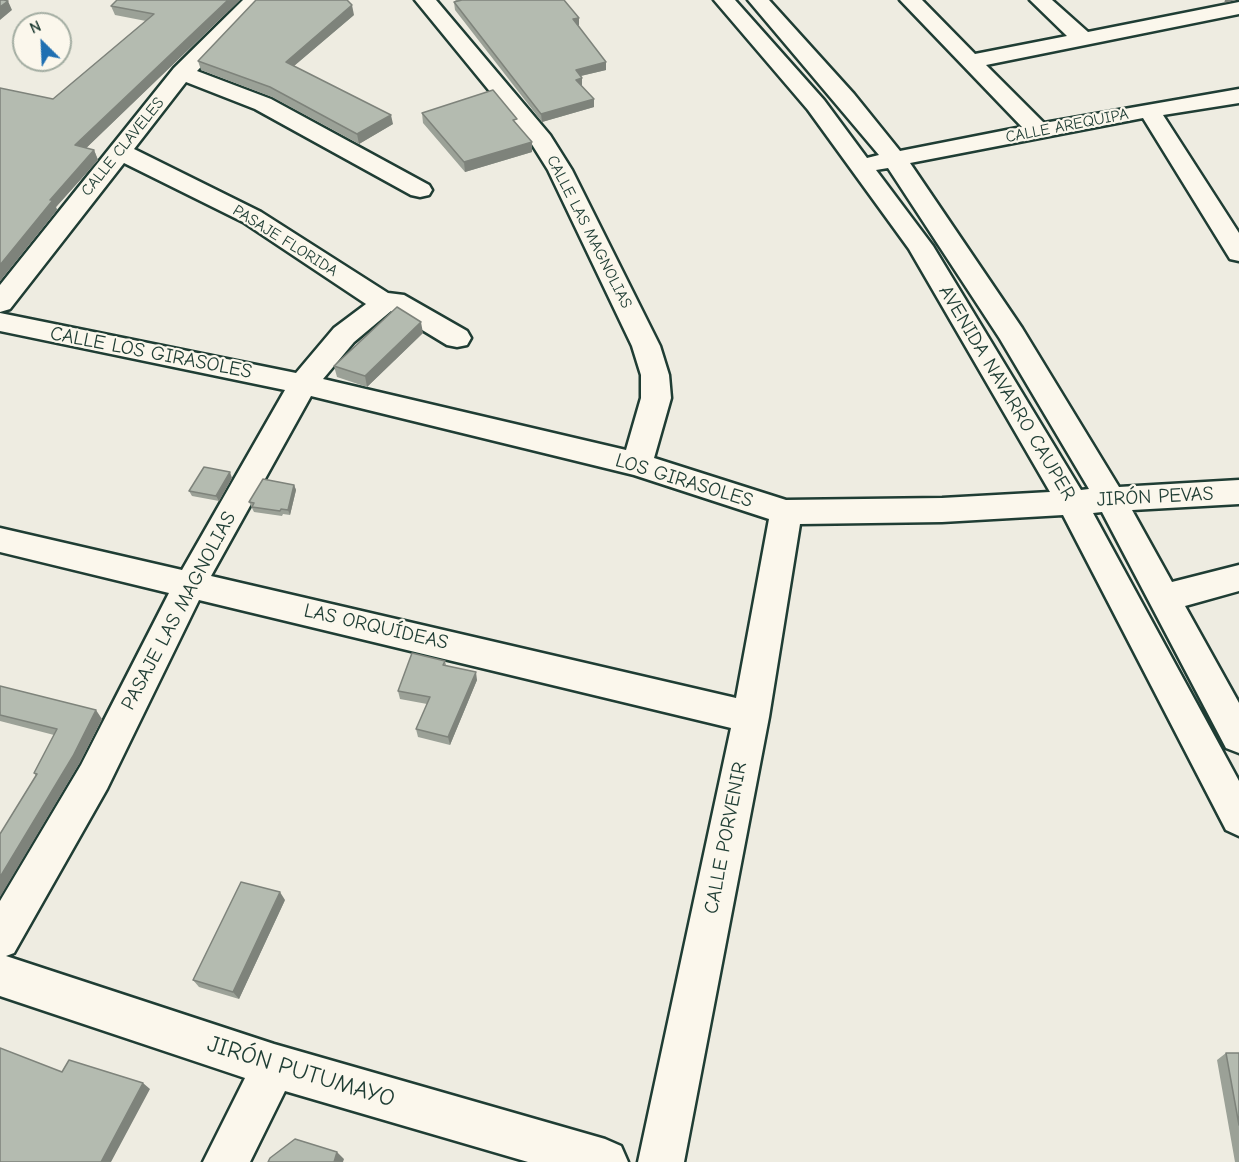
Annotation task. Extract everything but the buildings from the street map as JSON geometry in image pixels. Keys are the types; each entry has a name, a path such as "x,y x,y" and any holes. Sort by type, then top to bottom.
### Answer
{"street":[{"name":"CALLE CLAVELES","path":"0,303 182,73 255,0"},
{"name":"CALLE LAS MAGNOLIAS","path":"425,0 538,135 560,170 646,346 655,375 656,398 637,464"},
{"name":"AVENIDA NAVARRO CAUPER","path":"724,0 816,105 863,165 920,246 1072,502 1239,818"},
{"path":"758,0 846,99 896,161 1012,335 1111,500 1239,737"},
{"path":"910,0 973,61 1039,131"},
{"path":"1040,0 1082,38"},
{"path":"1168,0 1189,17"},
{"path":"973,61 1239,8"},
{"path":"182,73 263,104 420,190"},
{"name":"CALLE AREQUIPA","path":"863,165 896,161 1149,110 1239,96"},
{"path":"1149,110 1239,253"},
{"name":"PASAJE FLORIDA","path":"119,151 252,217 384,303 394,301 457,338"},
{"name":"PASAJE LAS MAGNOLIAS","path":"0,939 94,777 191,583 303,384 344,335 384,303"},
{"name":"CALLE LOS GIRASOLES","path":"0,322 303,384"},
{"name":"LOS GIRASOLES","path":"303,384 637,464 786,512 942,510 1072,502"},
{"name":"JIRÓN PEVAS","path":"1072,502 1239,492"},
{"name":"CALLE PORVENIR","path":"661,1162 751,717 786,512"},
{"name":"LAS ORQUÍDEAS","path":"0,540 191,583 751,717"},
{"path":"1164,598 1239,578"},
{"name":"JIRÓN PUTUMAYO","path":"0,975 274,1066 605,1162"},
{"path":"226,1162 274,1066"}]}
